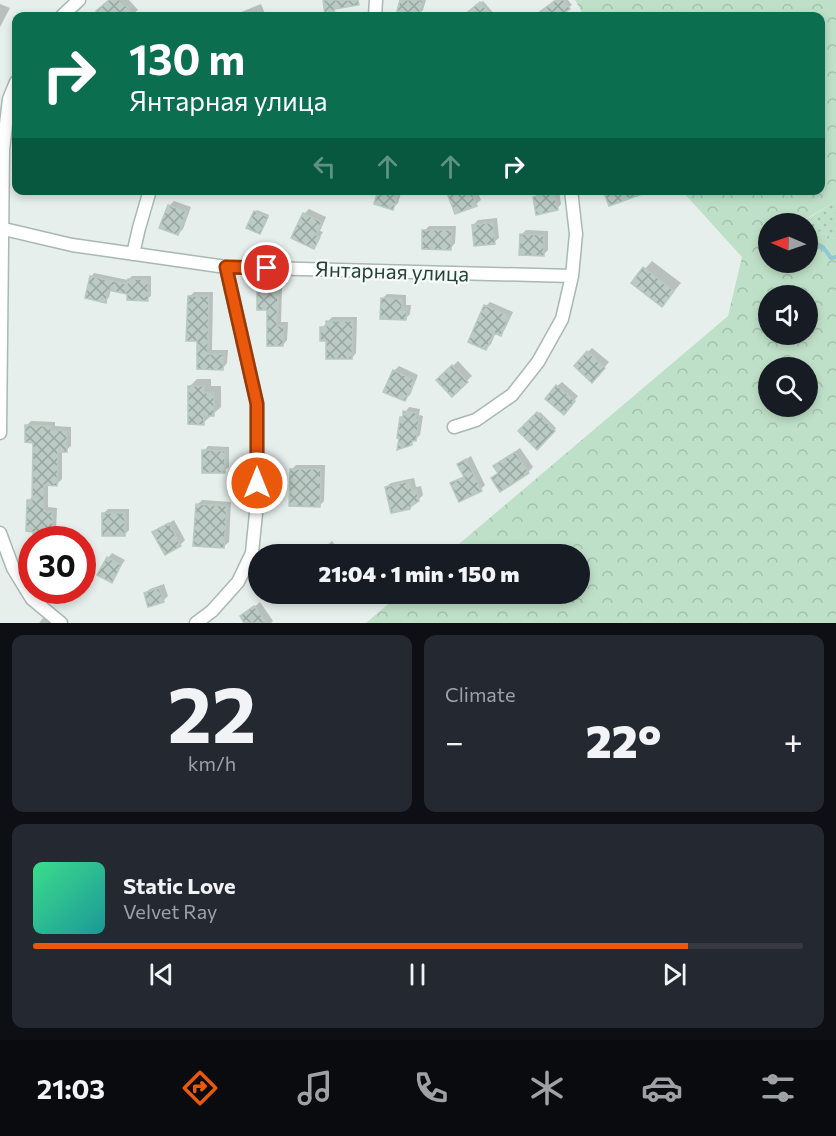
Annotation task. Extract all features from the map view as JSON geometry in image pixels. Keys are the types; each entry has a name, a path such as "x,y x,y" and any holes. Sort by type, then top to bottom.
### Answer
{"street":[{"path":"66,12 79,0"},
{"path":"0,433 3,150 9,99 12,92"},
{"path":"133,254 149,195"},
{"path":"454,427 476,420 512,395 538,362 561,319 572,276 576,234 572,195"},
{"name":"Янтарная улица","path":"1,228 72,245 226,267 572,276"},
{"path":"196,623 212,611 238,582 252,553 257,503 257,404 226,267"},
{"path":"0,533 13,568 32,599 61,623"}],"green space":[{"path":"575,0 836,0 836,201 816,213 758,213 758,273 818,273 818,231 836,239 836,623 366,623 388,604 590,604 590,544 459,544 728,316 742,257 686,195 825,195 825,12 582,12"},
{"path":"836,201 836,239 818,231 817,213"}],"building":[{"path":"109,0 121,0 132,12 97,12"},
{"path":"323,0 358,0 359,5 334,9 335,12 325,12"},
{"path":"400,0 423,0 420,12 397,11"},
{"path":"556,0 564,0 570,9 565,12 540,12"},
{"path":"480,2 489,12 468,12"},
{"path":"377,195 398,195 393,210 374,204"},
{"path":"448,195 473,195 477,206 455,214"},
{"path":"555,195 558,210 536,215 533,197"},
{"path":"605,195 640,195 609,206"},
{"path":"168,205 187,212 178,235 159,228"},
{"path":"254,211 268,217 260,234 246,228"},
{"path":"303,213 322,222 316,235 320,237 314,249 291,238"},
{"path":"493,222 495,244 474,246 472,225"},
{"path":"422,230 452,230 451,250 422,249"},
{"path":"520,234 544,235 544,256 519,255"},
{"path":"643,267 674,291 662,307 631,283"},
{"path":"90,276 127,284 128,279 148,279 148,301 127,300 127,294 108,290 106,303 85,298"},
{"path":"257,291 278,292 277,326 284,326 283,346 267,346 267,310 257,310"},
{"path":"188,296 209,296 208,354 224,354 223,370 197,369 197,341 186,341"},
{"path":"381,298 402,299 402,309 407,309 406,320 380,319"},
{"path":"484,305 509,316 501,336 494,333 486,350 468,342"},
{"path":"326,321 353,321 352,359 326,359 326,341 320,341 320,327 326,327"},
{"path":"587,351 605,368 592,383 574,366"},
{"path":"452,365 468,382 452,397 436,380"},
{"path":"393,370 415,380 405,401 383,392"},
{"path":"556,385 575,401 564,415 545,399"},
{"path":"188,386 204,386 204,393 214,393 214,416 204,416 204,425 188,424"},
{"path":"403,411 416,413 415,419 419,420 416,441 412,441 412,445 397,450 400,417 403,417"},
{"path":"537,412 555,431 537,450 518,431"},
{"path":"25,425 51,426 51,430 67,431 67,452 58,452 57,486 44,485 44,511 53,512 52,526 26,526 27,500 32,500 33,443 25,442"},
{"path":"202,450 225,451 225,473 202,473"},
{"path":"515,452 529,473 500,492 491,478 498,473 493,466"},
{"path":"466,459 482,491 459,502 450,483 464,477 457,464"},
{"path":"290,469 321,469 320,507 289,506"},
{"path":"410,481 412,491 416,490 419,501 410,509 391,513 385,487"},
{"path":"196,504 227,506 224,548 193,546"},
{"path":"102,513 125,513 125,536 102,536"},
{"path":"169,523 181,546 165,555 152,532"},
{"path":"107,557 121,565 112,583 97,575"},
{"path":"159,588 164,602 148,607 144,593"},
{"path":"254,606 267,623 244,623 240,616"}],"waterway":[{"path":"818,244 823,247 831,258 836,257"}],"route":[{"path":"257,483 257,404 226,267 267,268"}]}
